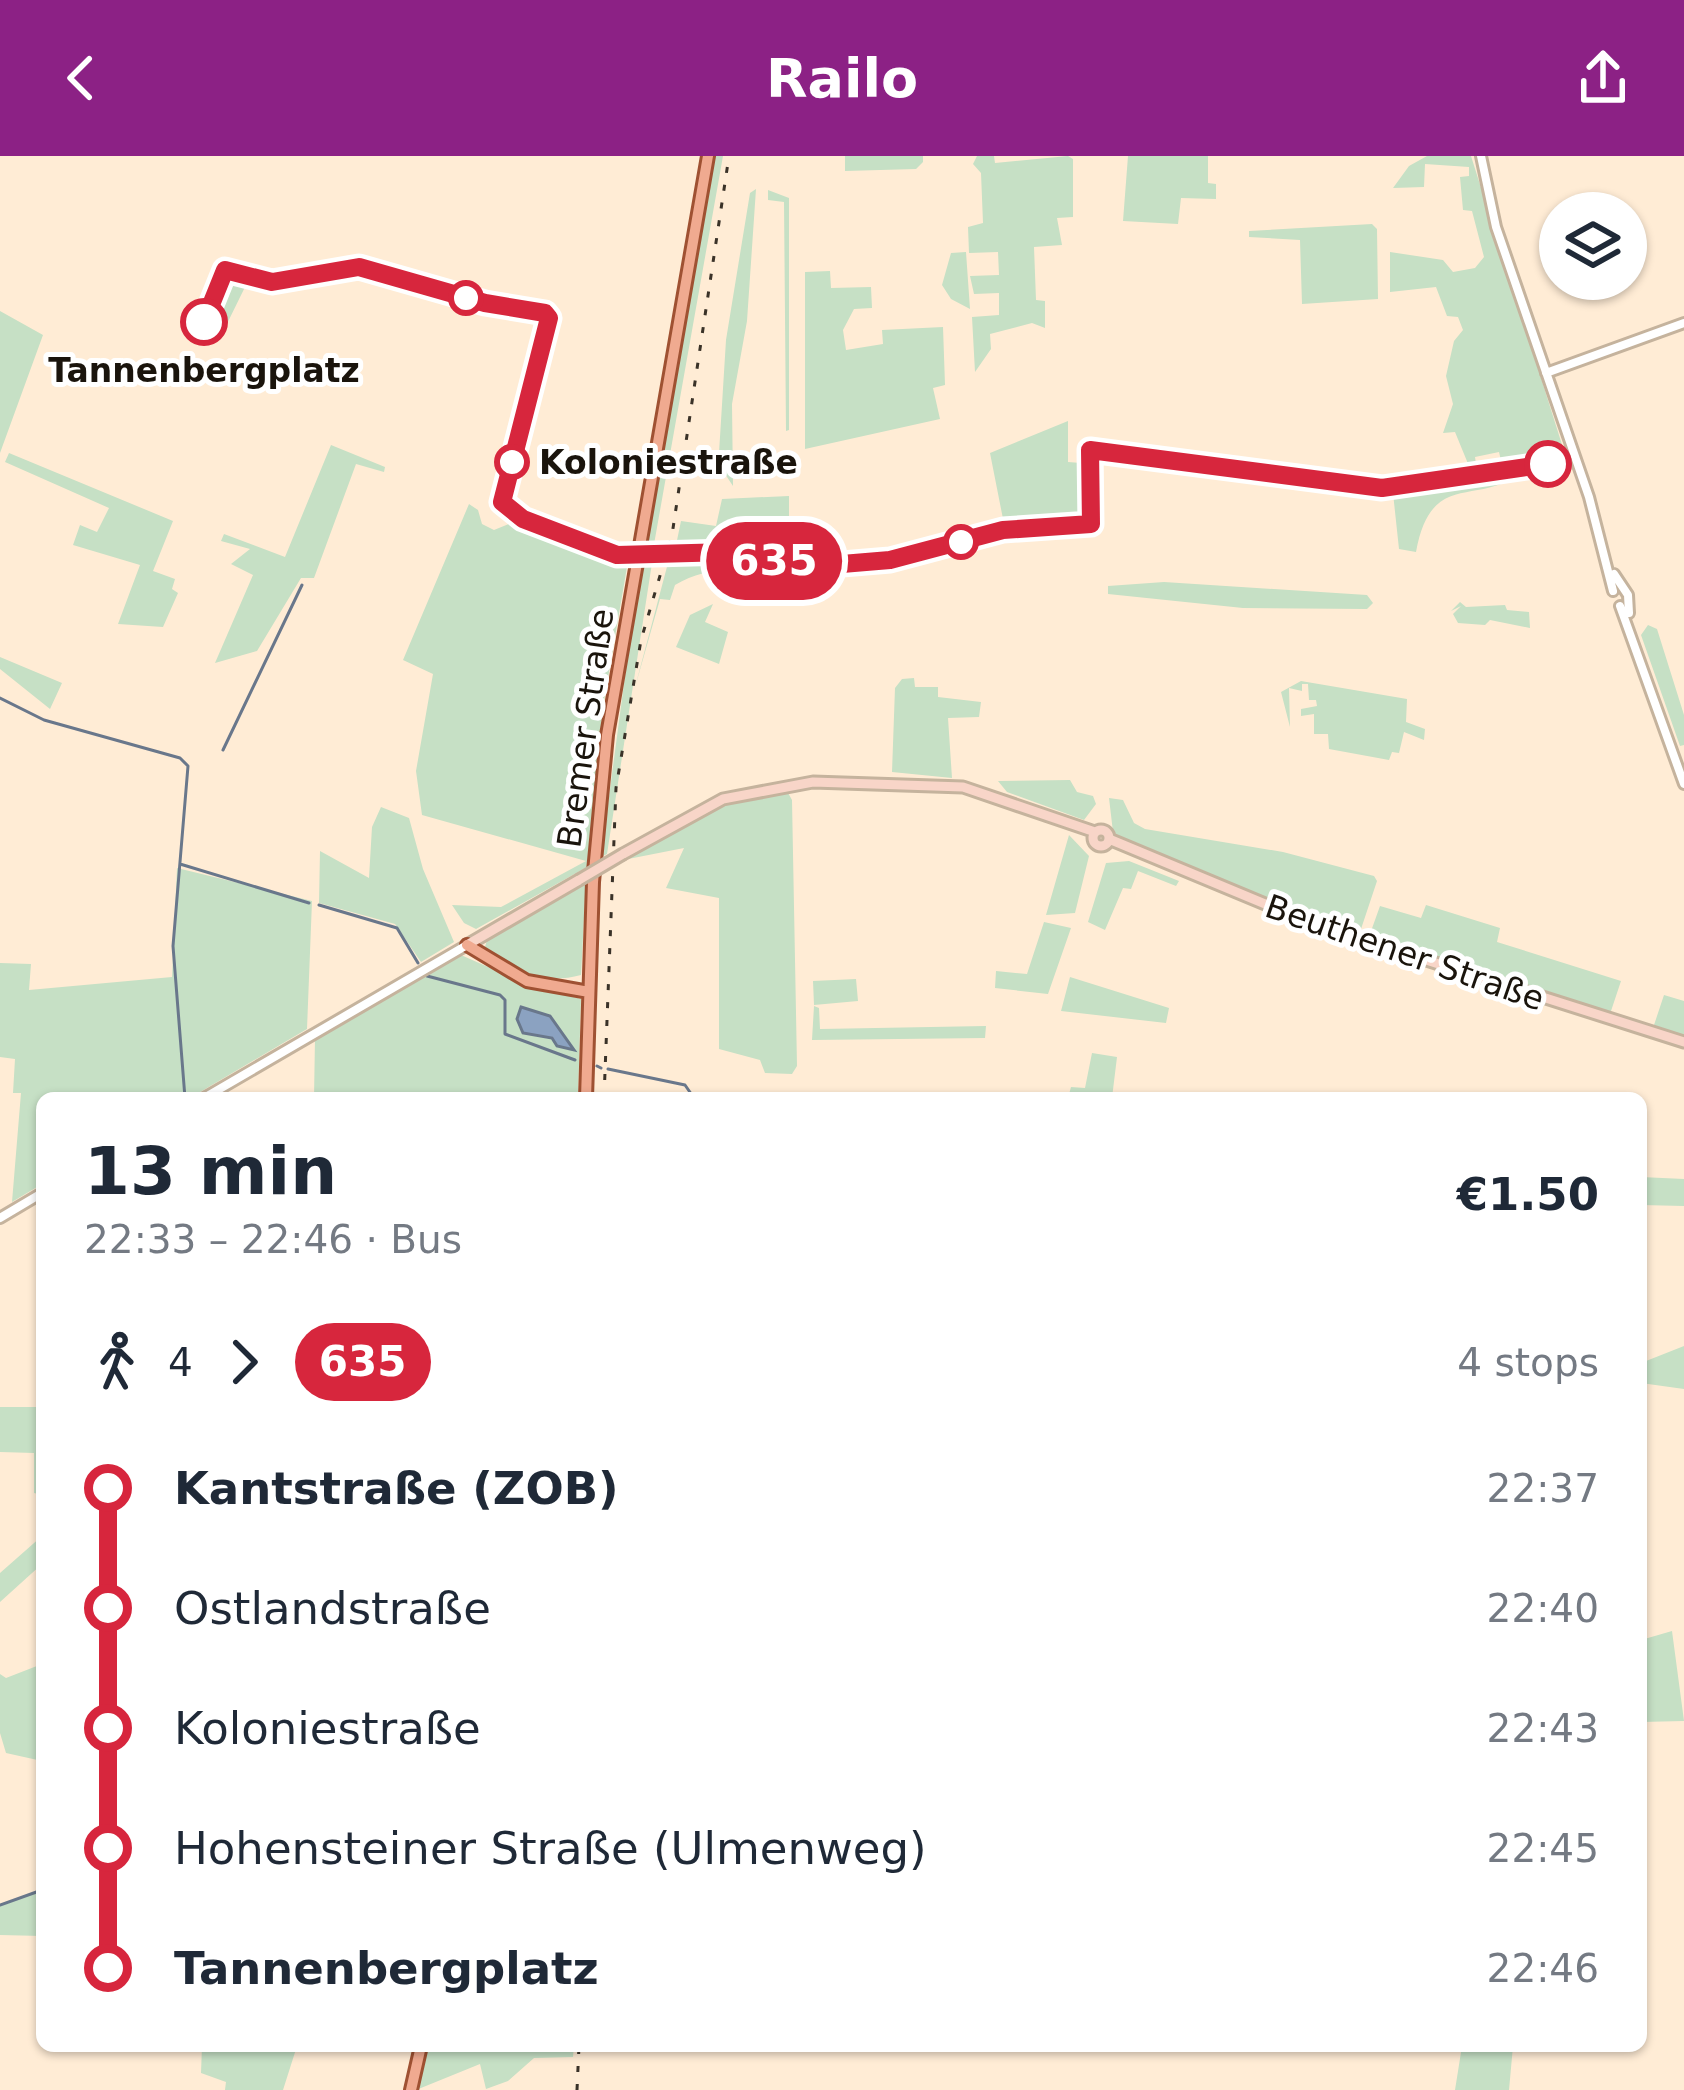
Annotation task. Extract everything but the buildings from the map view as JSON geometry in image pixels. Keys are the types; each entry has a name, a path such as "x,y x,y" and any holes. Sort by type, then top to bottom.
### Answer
{"main road":[{"name":"Bremer Straße","path":"586,1092 598,813 612,695 708,156"},
{"name":"Beuthener Straße","path":"470,943 724,799 798,783 963,787 1094,835 1099,847 1108,841 1372,945 1684,1042"},
{"path":"470,943 527,978 589,988"},
{"path":"411,2090 420,2052"}],"street":[{"path":"1480,156 1496,227 1684,784"},
{"path":"1546,373 1684,323"},
{"path":"1618,590 1612,602 1624,604"},
{"path":"214,1092 470,943"},
{"path":"0,1218 36,1197"}],"green space":[{"path":"715,156 723,156 653,550 644,550"},
{"path":"845,156 923,156 923,162 916,169 845,171"},
{"path":"977,156 994,156 995,163 1073,159 1073,217 1057,218 1062,245 1034,247 1036,300 1045,301 1045,328 1032,323 990,334 991,349 975,372 972,317 999,315 999,293 974,294 970,276 999,275 998,252 969,253 968,227 983,223 981,173 973,164"},
{"path":"1128,156 1208,156 1208,183 1216,184 1216,199 1181,198 1178,224 1123,221"},
{"path":"1427,156 1471,156 1564,451 1556,452 1554,443 1535,446 1537,461 1503,469 1499,452 1475,457 1477,470 1471,471 1455,432 1443,433 1453,404 1446,376 1454,341 1463,330 1458,317 1447,316 1436,287 1390,292 1390,252 1443,260 1453,272 1475,268 1484,257 1472,211 1463,210 1460,177 1469,176 1469,167 1425,164 1424,187 1393,188 1409,166"},
{"path":"756,189 747,321 732,404 733,486 725,474 727,455 719,453 726,340 750,193"},
{"path":"768,190 789,198 786,431 784,202 768,200"},
{"path":"1372,224 1377,229 1378,299 1302,304 1300,240 1249,237 1249,231"},
{"path":"966,252 970,309 951,299 942,285 951,253"},
{"path":"830,271 831,288 871,287 872,308 854,309 843,330 846,350 883,344 882,330 943,327 945,385 933,388 940,419 805,449 805,272"},
{"path":"232,275 246,285 220,338 205,326 224,279"},
{"path":"0,311 43,335 0,453"},
{"path":"1068,421 1068,462 1081,463 1081,516 1004,524 990,453"},
{"path":"331,445 385,467 384,472 356,464 314,578 301,578 257,651 215,663 253,575 231,564 250,549 221,541 224,534 285,557"},
{"path":"9,453 173,521 153,571 175,579 172,589 178,593 163,627 118,624 140,565 73,545 80,525 97,532 109,508 5,462"},
{"path":"1520,473 1504,483 1444,499 1423,526 1416,552 1399,549 1393,493 1445,490"},
{"path":"789,496 789,550 781,554 722,545 675,550 681,521 716,526 722,499"},
{"path":"469,504 478,510 482,524 494,530 511,523 627,567 603,707 587,867 476,929 464,923 452,905 501,907 586,861 422,815 416,771 433,674 403,660"},
{"path":"719,556 775,567 778,576 725,570 675,585 670,600 660,599 634,691 668,563"},
{"path":"640,563 652,563 607,854 601,857"},
{"path":"1164,582 1367,595 1373,603 1367,609 1243,608 1108,594 1108,586"},
{"path":"1460,602 1466,607 1505,605 1507,610 1529,612 1530,628 1490,620 1485,625 1458,623 1453,614 1461,606 1451,611"},
{"path":"713,604 705,622 728,632 719,664 676,647 690,615"},
{"path":"1648,625 1657,629 1684,715 1684,745 1680,746 1641,635"},
{"path":"0,657 62,683 50,709 0,669"},
{"path":"914,678 915,687 938,687 938,697 981,702 979,717 948,718 952,778 892,772 895,688 902,679"},
{"path":"1301,681 1407,699 1406,722 1425,729 1424,740 1404,732 1399,753 1392,752 1389,760 1329,749 1328,734 1314,734 1314,714 1301,716 1301,709 1317,706 1316,700 1309,700 1308,684 1302,684 1302,691 1289,688 1290,727 1281,692"},
{"path":"1070,780 1077,792 1093,796 1096,804 1084,820 1007,792 998,781"},
{"path":"787,791 792,800 797,1066 792,1074 765,1073 760,1060 719,1049 719,898 666,888 684,848 618,861 726,800"},
{"path":"1109,798 1123,800 1134,823 1145,829 1283,852 1374,876 1377,881 1361,929 1351,931 1136,849 1113,832"},
{"path":"381,807 409,818 423,869 454,942 421,962 395,924 319,903 320,851 369,878 372,827"},
{"path":"1069,835 1089,856 1075,913 1046,915"},
{"path":"1129,861 1179,881 1176,886 1138,871 1131,889 1123,888 1105,930 1088,922 1106,863"},
{"path":"177,868 312,901 307,1029 200,1092 36,1092 36,1188 12,1202 21,1093 13,1093 15,1059 0,1057 0,963 31,964 29,990 172,977"},
{"path":"586,880 581,975 529,974 485,947 487,940"},
{"path":"1426,905 1500,928 1497,942 1621,981 1610,1014 1370,934 1380,906 1421,918"},
{"path":"1044,922 1071,928 1048,994 995,988 996,971 1027,974"},
{"path":"461,955 526,984 581,999 578,1092 314,1092 315,1038"},
{"path":"1070,977 1169,1008 1166,1023 1061,1011"},
{"path":"856,979 858,1001 814,1005 813,981"},
{"path":"1664,995 1684,1001 1684,1038 1653,1028"},
{"path":"814,1006 819,1008 820,1029 986,1026 985,1038 812,1040"},
{"path":"1092,1053 1117,1057 1113,1092 1070,1092 1071,1087 1085,1088"},
{"path":"1647,1177 1684,1179 1684,1206 1647,1205"},
{"path":"1684,1346 1684,1389 1647,1384 1647,1361"},
{"path":"0,1407 36,1407 36,1494 34,1453 0,1452"},
{"path":"36,1541 36,1569 0,1602 0,1573"},
{"path":"1672,1631 1684,1721 1647,1722 1647,1638"},
{"path":"36,1666 36,1760 6,1753 0,1733 0,1674 6,1678"},
{"path":"36,1891 36,1936 0,1935 0,1905"},
{"path":"202,2052 295,2052 283,2090 225,2090 226,2082 201,2073"},
{"path":"424,2052 573,2052 573,2057 534,2058 508,2081 486,2089 480,2064 416,2090"},
{"path":"1461,2052 1512,2052 1509,2090 1455,2090"}],"water":[{"path":"521,1007 550,1016 574,1050 557,1046 552,1038 523,1033 517,1019"}],"waterway":[{"path":"223,750 302,585"},
{"path":"0,698 44,720 180,758 188,766 173,946 185,1092"},
{"path":"180,864 309,903"},
{"path":"319,905 397,928 418,963"},
{"path":"427,976 500,995 505,1000 505,1034 575,1060"},
{"path":"597,1066 601,1068"},
{"path":"608,1069 685,1085 690,1092"},
{"path":"0,1905 36,1892"}],"railway":[{"path":"604,1092 616,788 641,640 672,535 729,156"},
{"path":"577,2090 579,2052"}],"bus line":[{"name":"635","path":"204,322 225,270 272,282 359,267 504,308 545,313 549,318 544,347 502,502 523,519 599,551 628,557 729,552 782,562 794,555 802,567 851,565 890,560 1003,530 1091,524 1090,450 1382,488 1438,484 1548,464"}],"place":[{"name":"Tannenbergplatz","path":"204,322"},
{"name":"Koloniestraße","path":"512,462"}]}
